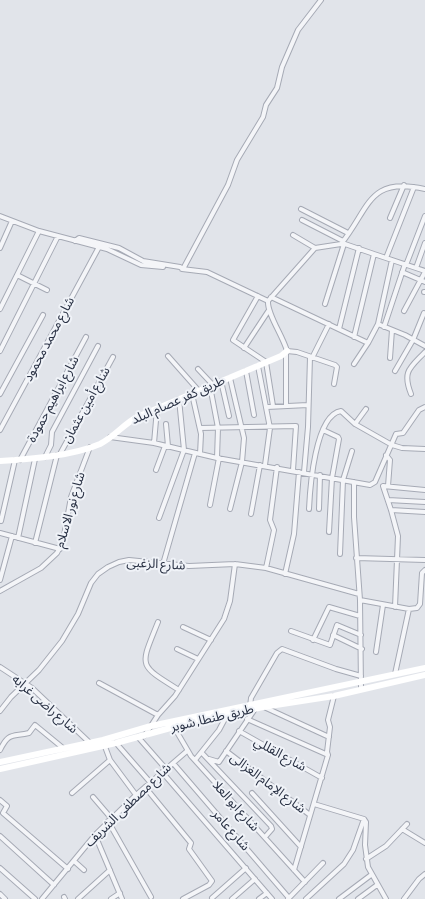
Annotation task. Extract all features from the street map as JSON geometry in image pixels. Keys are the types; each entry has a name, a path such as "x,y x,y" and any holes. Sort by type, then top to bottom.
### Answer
{"street":[{"path":"183,269 228,185 237,160 263,117 266,105 277,88 282,67 298,30 321,0"},
{"path":"390,218 404,185"},
{"path":"326,304 343,243 360,215 380,191 392,186 404,185 425,189"},
{"path":"386,258 414,187"},
{"path":"301,209 348,234"},
{"path":"0,216 39,231 112,251 146,267 207,272 268,301"},
{"path":"384,327 402,272 425,216"},
{"path":"302,220 343,243 425,271 423,281 404,311"},
{"path":"0,248 12,221"},
{"path":"0,310 39,231"},
{"path":"293,235 315,248"},
{"path":"0,350 58,236"},
{"path":"75,240 79,238 114,246 143,261 180,267 183,269"},
{"path":"286,405 286,352 277,324 269,310 268,301 315,248 343,243"},
{"path":"416,268 425,243"},
{"name":"شارع محمد محمود","path":"0,430 99,247"},
{"path":"339,329 359,248"},
{"path":"354,337 374,254"},
{"path":"354,364 368,343 378,324 392,260"},
{"path":"402,272 423,281"},
{"path":"17,276 47,290"},
{"path":"258,296 233,338 233,341 266,362 274,406"},
{"path":"271,297 368,343"},
{"path":"244,348 269,310"},
{"path":"395,370 413,340 424,313"},
{"path":"0,394 42,315"},
{"path":"285,574 294,534 308,427 311,357 329,324"},
{"path":"378,324 425,346"},
{"path":"390,358 392,330"},
{"name":"شارع ابراهيم حمودة","path":"1,521 17,460 86,337"},
{"path":"45,457 51,445 52,432 98,346"},
{"path":"286,352 311,357 336,366 334,384"},
{"name":"طريق كفر عصام البلد","path":"0,461 35,459 100,444 131,420 258,366 286,352"},
{"path":"411,394 408,385 407,373 410,366 425,352"},
{"path":"168,356 199,391"},
{"name":"شارع أمين عثمان","path":"35,543 58,454 113,357"},
{"path":"258,366 270,428 265,465"},
{"path":"198,369 212,386 218,428 218,458 210,505"},
{"path":"246,371 254,415"},
{"path":"230,378 244,438 242,462 230,508"},
{"path":"221,381 229,416"},
{"path":"192,394 200,428 200,454"},
{"path":"160,518 184,450 179,399"},
{"path":"267,407 308,405"},
{"path":"109,437 154,443 218,458 277,467 370,485 375,482 396,434 403,433 418,410 425,407"},
{"path":"154,443 156,409"},
{"path":"355,424 366,409"},
{"path":"309,509 311,474 323,430 333,415 338,412 341,411 355,424 392,444 402,448 425,449"},
{"path":"156,470 166,446 166,424"},
{"path":"200,428 270,428 296,426 293,470"},
{"path":"323,430 339,438 332,478 330,532"},
{"name":"شارع نور الاسلام","path":"0,591 47,564 60,549 71,497 90,447"},
{"path":"340,554 343,480 352,451"},
{"path":"163,564 195,453"},
{"path":"386,455 390,460 388,486"},
{"path":"18,538 35,459"},
{"path":"252,514 260,465"},
{"path":"266,568 274,530 270,520 277,467"},
{"path":"319,509 320,476"},
{"path":"354,482 354,518 362,649 361,689"},
{"path":"395,607 398,536 388,500 382,486 425,490"},
{"path":"388,500 425,502"},
{"path":"391,510 425,512"},
{"path":"0,533 60,549"},
{"path":"0,580 12,536"},
{"path":"356,558 425,560"},
{"name":"شارع الزغبى","path":"0,711 43,666 62,641 78,614 91,583 98,574 108,567 124,561 189,566 235,564 266,568 359,594"},
{"path":"235,564 227,612 212,640 179,690 142,736 164,770 272,899"},
{"path":"360,600 395,607 415,609 420,606 422,573 425,570"},
{"path":"376,652 383,605"},
{"path":"313,640 329,607 360,616"},
{"path":"395,674 409,609"},
{"path":"158,622 145,654 146,665 151,673 179,690"},
{"path":"291,631 330,645 337,625 361,635"},
{"path":"183,627 212,640"},
{"path":"333,635 362,649"},
{"path":"178,649 198,660"},
{"path":"207,758 218,762 226,751 247,719 252,708 251,698 277,653 282,649 361,679"},
{"name":"شارع راضى غرابه","path":"0,666 26,683 90,743"},
{"name":"طريق طنطا, شوبر","path":"0,762 90,743 116,743 361,679 425,668"},
{"name":"طريق طنطا, شوبر","path":"0,769 104,743 151,726 252,708 334,696 425,675"},
{"path":"99,684 158,715"},
{"path":"294,870 328,755 327,752 330,727 328,720 334,696"},
{"path":"263,707 329,736"},
{"path":"195,760 219,730 227,715"},
{"path":"247,719 328,755"},
{"path":"0,750 5,740 13,734 29,733 35,725 63,748"},
{"name":"شارع ابو العلا","path":"174,727 187,751 305,882"},
{"name":"شارع القللي","path":"239,731 322,778"},
{"path":"0,736 5,740"},
{"path":"104,743 110,760 136,794"},
{"path":"116,743 150,782"},
{"name":"شارع مصطفى الشريف","path":"42,899 95,835 136,794 187,751"},
{"name":"شارع الإمام الغزالى","path":"226,751 310,815"},
{"path":"202,753 271,826 272,829 264,837"},
{"path":"72,793 110,760"},
{"name":"شارع عامر","path":"173,763 288,898"},
{"path":"145,787 191,843 189,850 212,883 183,899"},
{"path":"252,794 301,847"},
{"path":"92,797 110,820 151,897"},
{"path":"0,800 7,806 3,813 68,869"},
{"path":"314,804 364,819"},
{"path":"364,819 366,825 366,859 371,875 385,899"},
{"path":"306,899 347,861 353,850 364,819"},
{"path":"366,859 386,846 407,824"},
{"path":"402,829 425,843"},
{"path":"95,835 122,899"},
{"path":"0,836 54,885"},
{"path":"74,860 84,870"},
{"path":"288,898 323,863"},
{"path":"0,868 35,899"},
{"path":"212,898 246,868"},
{"path":"78,899 110,870"},
{"path":"339,899 371,875"},
{"path":"404,899 424,875"},
{"path":"232,899 255,879"},
{"path":"358,899 377,886"},
{"path":"112,899 120,892"},
{"path":"259,899 267,893"},
{"path":"0,894 5,899"}]}
